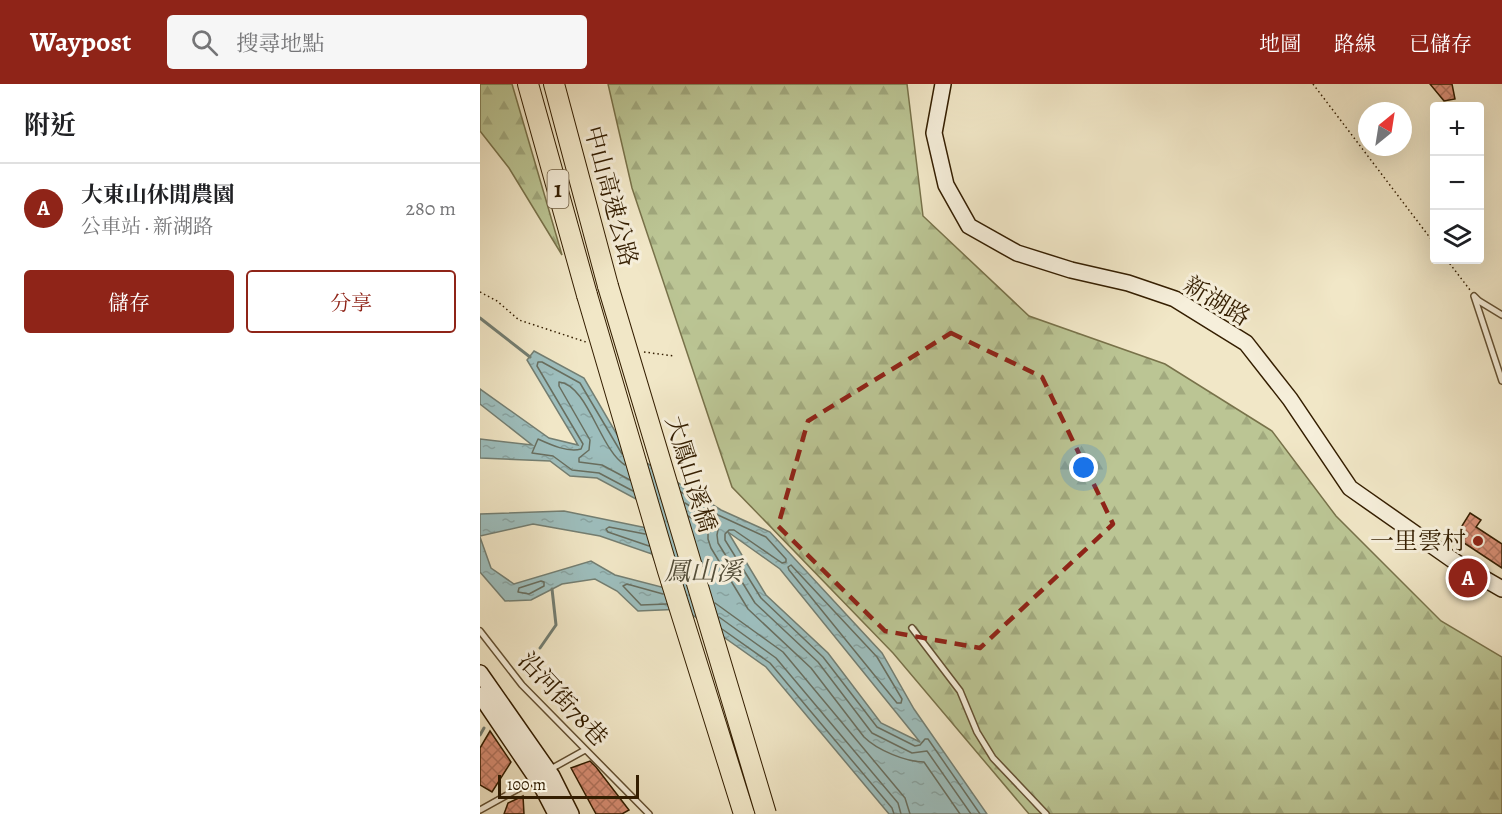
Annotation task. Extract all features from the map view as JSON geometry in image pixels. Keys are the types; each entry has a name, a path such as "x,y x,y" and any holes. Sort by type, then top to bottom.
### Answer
{"highway":[{"name":"中山高速公路","path":"528,84 587,295"},
{"name":"中山高速公路","path":"554,84 608,286"},
{"name":"大鳳山溪橋","path":"608,286 766,814"},
{"name":"大鳳山溪橋","path":"587,295 668,571 744,814"}],"main road":[{"name":"新湖路","path":"943,84 934,133 946,185 969,226 1017,252 1071,270 1128,283 1175,299 1246,343 1290,399 1350,488 1457,562 1502,590"},
{"path":"480,673 542,774 570,814"},
{"path":"481,700 542,774 556,814"}],"lane":[{"path":"1474,296 1502,315"},
{"path":"1474,296 1502,381"},
{"path":"912,628 960,691 977,732 993,758 1046,814"},
{"name":"沿河街78巷","path":"480,631 522,685 649,814"},
{"path":"480,810 585,750"}],"path":[{"path":"1313,84 1430,238"},
{"path":"1450,264 1474,296"},
{"path":"480,292 497,301 519,320 588,342"}],"highlighted area":[{"path":"951,333 1042,377 1113,524 980,648 885,631 778,526 808,421"}],"green space":[{"path":"480,84 512,84 562,255 509,168 480,131"},
{"path":"608,84 907,84 923,216 1029,316 1165,364 1272,431 1336,516 1441,621 1502,657 1502,814 1029,814 893,653 732,487 632,188"}],"water":[{"name":"鳳山溪","path":"534,351 584,378 626,450 721,510 770,532 882,653 914,709 987,814 889,814 766,667 684,609 638,611 617,591 595,579 562,584 531,600 505,601 480,572 480,537 491,568 514,584 591,561 615,575 665,588 652,554 600,536 533,524 480,536 480,514 564,511 647,528 638,500 597,478 570,476 550,461 480,458 480,439 532,445 480,404 480,389 549,438 578,445 527,360","holes":["728,532 780,569 920,742 881,723 828,653 766,595"]}],"building":[{"path":"1430,84 1452,84 1455,99 1444,101"},
{"name":"一里雲村","path":"1470,513 1481,520 1476,527 1502,544 1502,568 1455,537"},
{"path":"490,731 511,762 492,792 480,785 480,748"},
{"path":"590,761 629,810 622,814 596,814 571,768"},
{"path":"523,796 524,814 504,814 508,803"}],"waterway":[{"path":"480,318 530,357"},
{"path":"540,648 556,625 552,589"},
{"path":"480,735 484,728"}],"place":[{"name":"一里雲村","path":"1478,541"},
{"name":"大東山休閒農園","path":"1468,578"}]}
